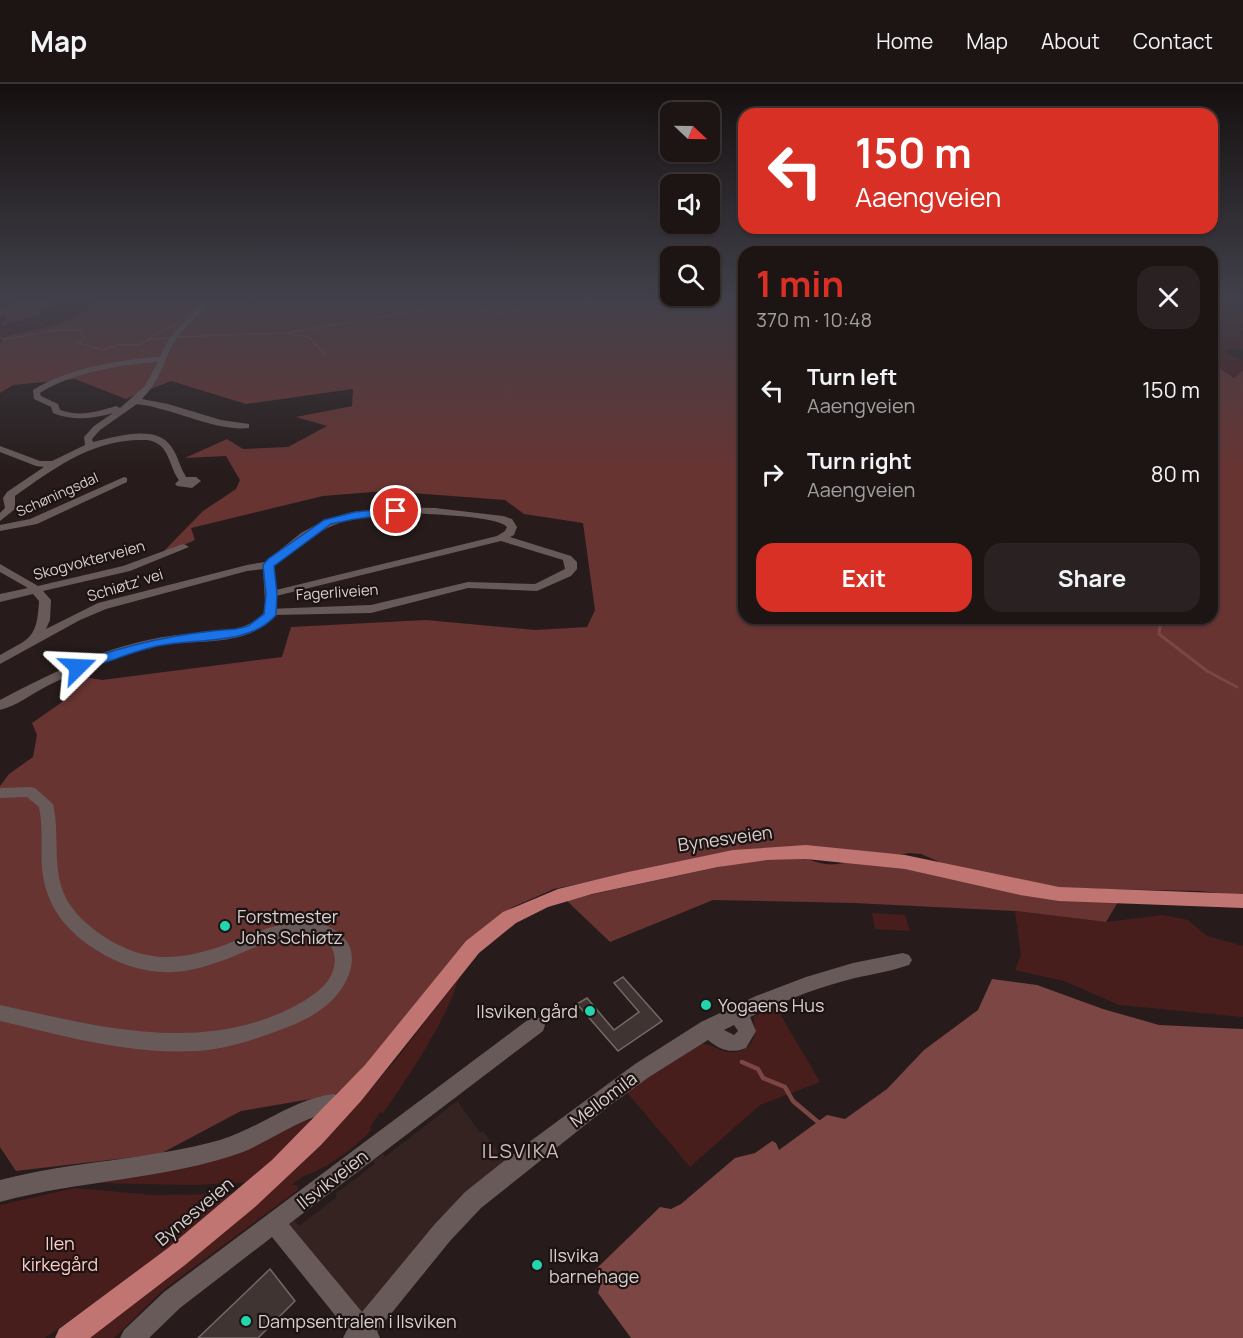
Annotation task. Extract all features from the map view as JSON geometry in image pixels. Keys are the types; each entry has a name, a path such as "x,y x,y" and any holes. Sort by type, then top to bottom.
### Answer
{"main road":[{"name":"Bynesveien","path":"68,1338 199,1238 303,1146 380,1065 476,944 492,929 528,907 569,892 714,861 778,853 875,858 1019,888 1061,894 1193,897 1243,901"}],"street":[{"path":"90,446 87,439 93,431 137,400 152,383 163,356"},
{"path":"163,359 127,363 62,379 45,385 36,392 38,397 55,406 58,413 77,416 108,412 137,400 198,414 214,421 246,426"},
{"path":"0,518 9,511 11,494 54,464 90,446 126,438 158,440 165,443 184,480"},
{"path":"0,449 11,451 39,464 54,464"},
{"name":"Schøningsdal","path":"0,528 33,522 124,480"},
{"path":"0,706 55,677 113,654 174,639 243,632 262,623 270,612 272,594 268,565 322,525 340,518 378,512 417,511 504,519 512,527 510,533 501,538 272,594"},
{"name":"Fagerliveien","path":"270,612 371,609 468,585 537,588 567,574 572,569 571,562 567,558 501,538"},
{"name":"Skogvokterveien","path":"0,598 126,569 184,547"},
{"name":"Schiøtz' vei","path":"0,660 76,617 110,603 268,565"},
{"path":"0,567 37,589 45,600 44,620 34,640"},
{"path":"0,793 30,792 46,804 48,858 56,896 79,927 116,952 155,964 180,963 209,958 283,932 302,928 323,931 332,936 339,942 344,956 338,979 325,997 313,1005 281,1022 251,1033 213,1040 186,1044 141,1042 0,1013"},
{"name":"Mellomila","path":"274,1223 362,1335 451,1223 474,1200 618,1086 708,1028 738,1012 787,991 836,975 903,960"},
{"path":"708,1028 723,1041 738,1043 743,1040 747,1031 738,1012"},
{"name":"Ilsvikveien","path":"132,1338 172,1300 536,1025"},
{"path":"0,1191 49,1179 187,1157 251,1139 308,1107 334,1104 340,1108"}],"shaded area":[{"path":"0,356 738,356 738,624 1218,624 1218,367 1234,378 1243,370 1243,896 1200,891 1056,888 944,864 921,854 909,853 893,856 709,857 554,889 513,907 492,922 386,1046 335,1095 241,1111 160,1154 16,1171 0,1147 0,786 9,774 33,757 37,735 32,723 68,698 62,687 79,676 102,680 282,657 291,627 426,620 535,630 587,627 595,610 583,523 524,514 505,500 385,491 323,496 191,528 195,540 160,555 203,511 236,489 240,480 226,456 185,458 227,439 243,449 288,447 327,426 296,417 352,406 353,389 246,404 171,381 126,399 75,379 13,385 0,393"},
{"path":"808,859 831,864 854,860 1118,902 1106,922 1015,911 854,903 713,900 610,942 566,900 751,860"},
{"path":"992,979 1037,985 1103,1009 1159,1025 1243,1029 1243,1338 631,1338 598,1293 602,1280 595,1270 660,1207 671,1209 681,1204 735,1158 755,1153 772,1141 776,1143 779,1150 827,1115 845,1119 887,1089 924,1050 978,1010"},
{"path":"457,1101 480,1133 483,1131 505,1161 362,1314 288,1225 292,1217 299,1226 337,1197 335,1194 375,1164 373,1161 383,1154 385,1157"}],"green space":[{"path":"1218,356 1232,356 1243,361 1243,370 1234,378 1218,367"},
{"path":"1015,911 1106,922 1163,915 1188,920 1207,936 1243,946 1243,1017 1119,1005 1064,981 1015,970 1021,955"},
{"path":"872,913 905,915 910,931 875,929"},
{"path":"459,978 445,1012 426,1048 383,1113 380,1112 370,1127 372,1129 361,1140 334,1161 296,1181 292,1185 297,1185 298,1190 163,1290 114,1338 84,1338 344,1118 395,1061"},
{"path":"776,1007 820,1082 760,1105 690,1167 626,1091 697,1043 729,1052 744,1050 752,1042 754,1036 753,1017"},
{"path":"313,1120 251,1182 193,1185 96,1183 299,1121"},
{"name":"Ilen kirkegård","path":"75,1188 153,1195 237,1194 133,1276 45,1338 0,1338 0,1205"}],"building":[{"name":"Ilsviken gård","path":"623,977 662,1021 618,1051 577,1004 587,998 614,1030 639,1012 614,983"},
{"name":"Dampsentralen i Ilsviken","path":"270,1269 295,1301 258,1338 198,1338"}],"waterway":[{"path":"1160,624 1159,634 1207,671 1237,687"},
{"path":"742,1062 758,1069 763,1078 785,1087 793,1101 818,1122"}],"place":[{"name":"Forstmester Johs Schiøtz","path":"225,926"},
{"name":"Yogaens Hus","path":"706,1005"},
{"name":"Ilsviken gård","path":"590,1011"},
{"name":"Ilsvika barnehage","path":"537,1265"},
{"name":"Dampsentralen i Ilsviken","path":"246,1321"}],"district":[{"name":"ILSVIKA","path":"521,1150"}],"route":[{"path":"78,667 154,642 237,633 253,628 270,615 272,594 268,565 327,522 355,515 396,511"}]}
